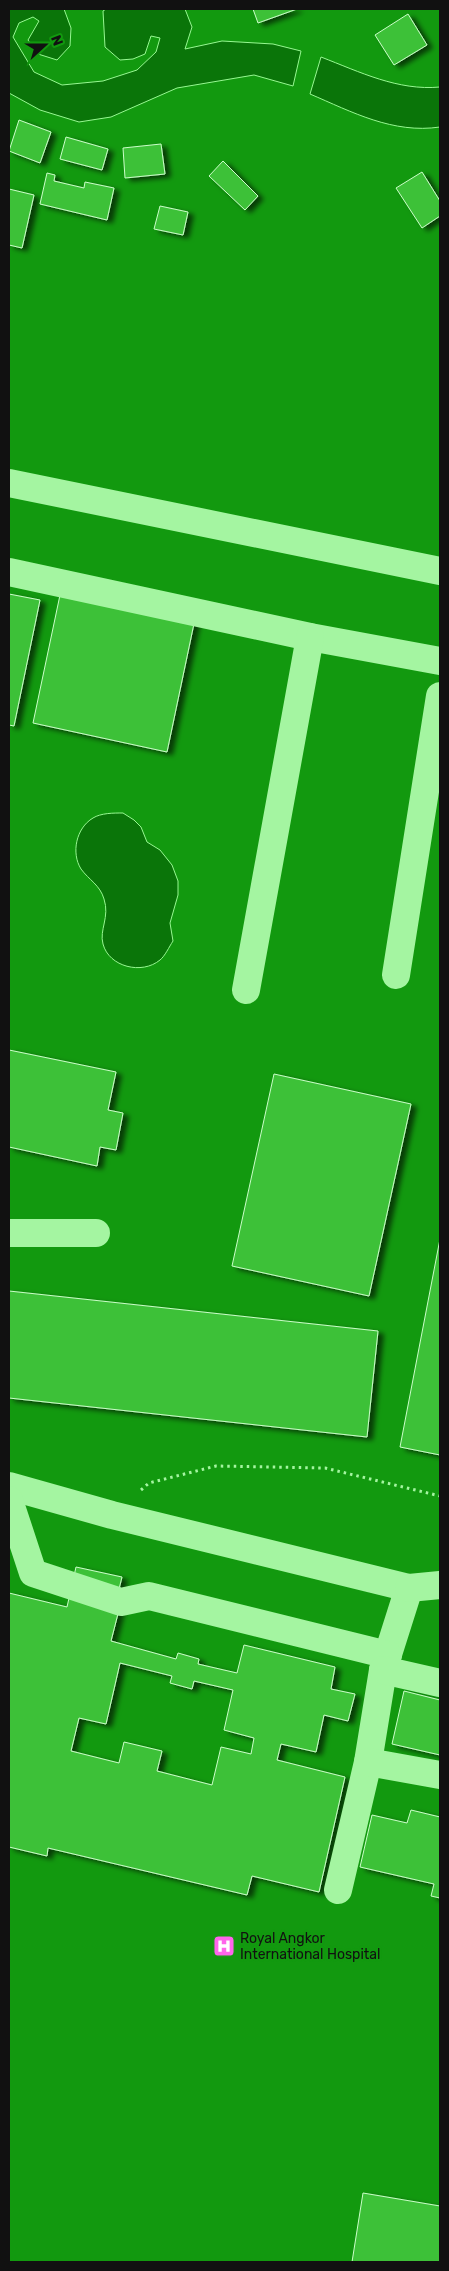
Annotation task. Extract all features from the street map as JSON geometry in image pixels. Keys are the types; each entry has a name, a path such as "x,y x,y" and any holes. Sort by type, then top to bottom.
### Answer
{"lane":[{"path":"9,483 440,571"},
{"path":"9,572 310,637 440,661"},
{"path":"246,990 310,637"},
{"path":"396,974 440,696"},
{"path":"9,1233 96,1233"},
{"path":"9,1486 112,1515 409,1588 440,1585"},
{"path":"9,1500 33,1573 120,1602 149,1596 385,1663 440,1683"},
{"path":"338,1890 368,1762 385,1663 409,1588"},
{"path":"368,1762 440,1775"}],"path":[{"path":"112,1515 149,1483 216,1466 326,1468 440,1496"}],"shaded area":[{"path":"9,9 64,9 71,28 70,46 57,60 38,54 28,40 39,21 33,17 19,23 13,37 34,72 62,85 103,81 137,70 156,52 160,38 151,36 145,54 133,59 120,60 105,47 103,11 106,9 185,9 192,27 185,49 222,41 273,44 301,51 293,86 254,75 177,88 111,117 79,122 40,110 9,93"},
{"path":"321,57 394,83 409,86 440,87 440,127 406,127 373,120 310,94"},
{"path":"123,813 141,827 147,842 160,850 172,865 178,881 178,895 170,923 173,941 160,960 153,965 136,968 119,963 106,952 102,939 106,912 104,899 97,886 81,869 76,856 79,834 87,822 100,815"}],"building":[{"path":"253,9 297,9 258,23"},
{"path":"408,14 427,45 394,65 375,35"},
{"path":"19,120 51,132 40,163 9,151"},
{"path":"66,137 108,149 102,170 60,159"},
{"path":"161,144 165,174 125,178 123,148"},
{"path":"223,161 258,196 245,210 209,176"},
{"path":"422,172 440,201 440,216 422,228 396,188"},
{"path":"47,173 55,175 54,181 84,188 85,182 114,188 107,220 40,204"},
{"path":"9,189 34,195 22,248 9,245"},
{"path":"160,206 188,212 183,235 154,229"},
{"path":"9,594 40,600 14,726 9,725"},
{"path":"60,595 196,614 167,752 33,723"},
{"path":"9,1050 116,1072 108,1110 123,1113 116,1150 100,1147 97,1166 9,1147"},
{"path":"274,1074 411,1104 369,1296 232,1266"},
{"path":"440,1239 440,1455 400,1447"},
{"path":"9,1291 378,1331 367,1437 9,1398"},
{"path":"76,1567 122,1577 116,1601 121,1602 111,1641 176,1659 178,1653 199,1659 198,1664 237,1673 244,1645 335,1667 331,1689 355,1694 348,1721 324,1715 316,1752 281,1744 277,1760 345,1777 319,1892 252,1876 247,1895 48,1848 47,1856 9,1847 9,1593 67,1607","holes":["120,1663 172,1676 170,1683 192,1689 194,1681 233,1690 224,1730 254,1738 251,1754 221,1747 212,1785 157,1771 162,1751 124,1742 119,1763 71,1751 79,1718 106,1724"]},
{"path":"404,1691 440,1700 440,1755 392,1744"},
{"path":"411,1810 440,1817 440,1898 431,1896 434,1884 360,1867 372,1815 407,1823"},
{"path":"363,2193 440,2206 440,2262 352,2262"}],"place":[{"name":"Royal Angkor International Hospital","path":"224,1946"}]}
